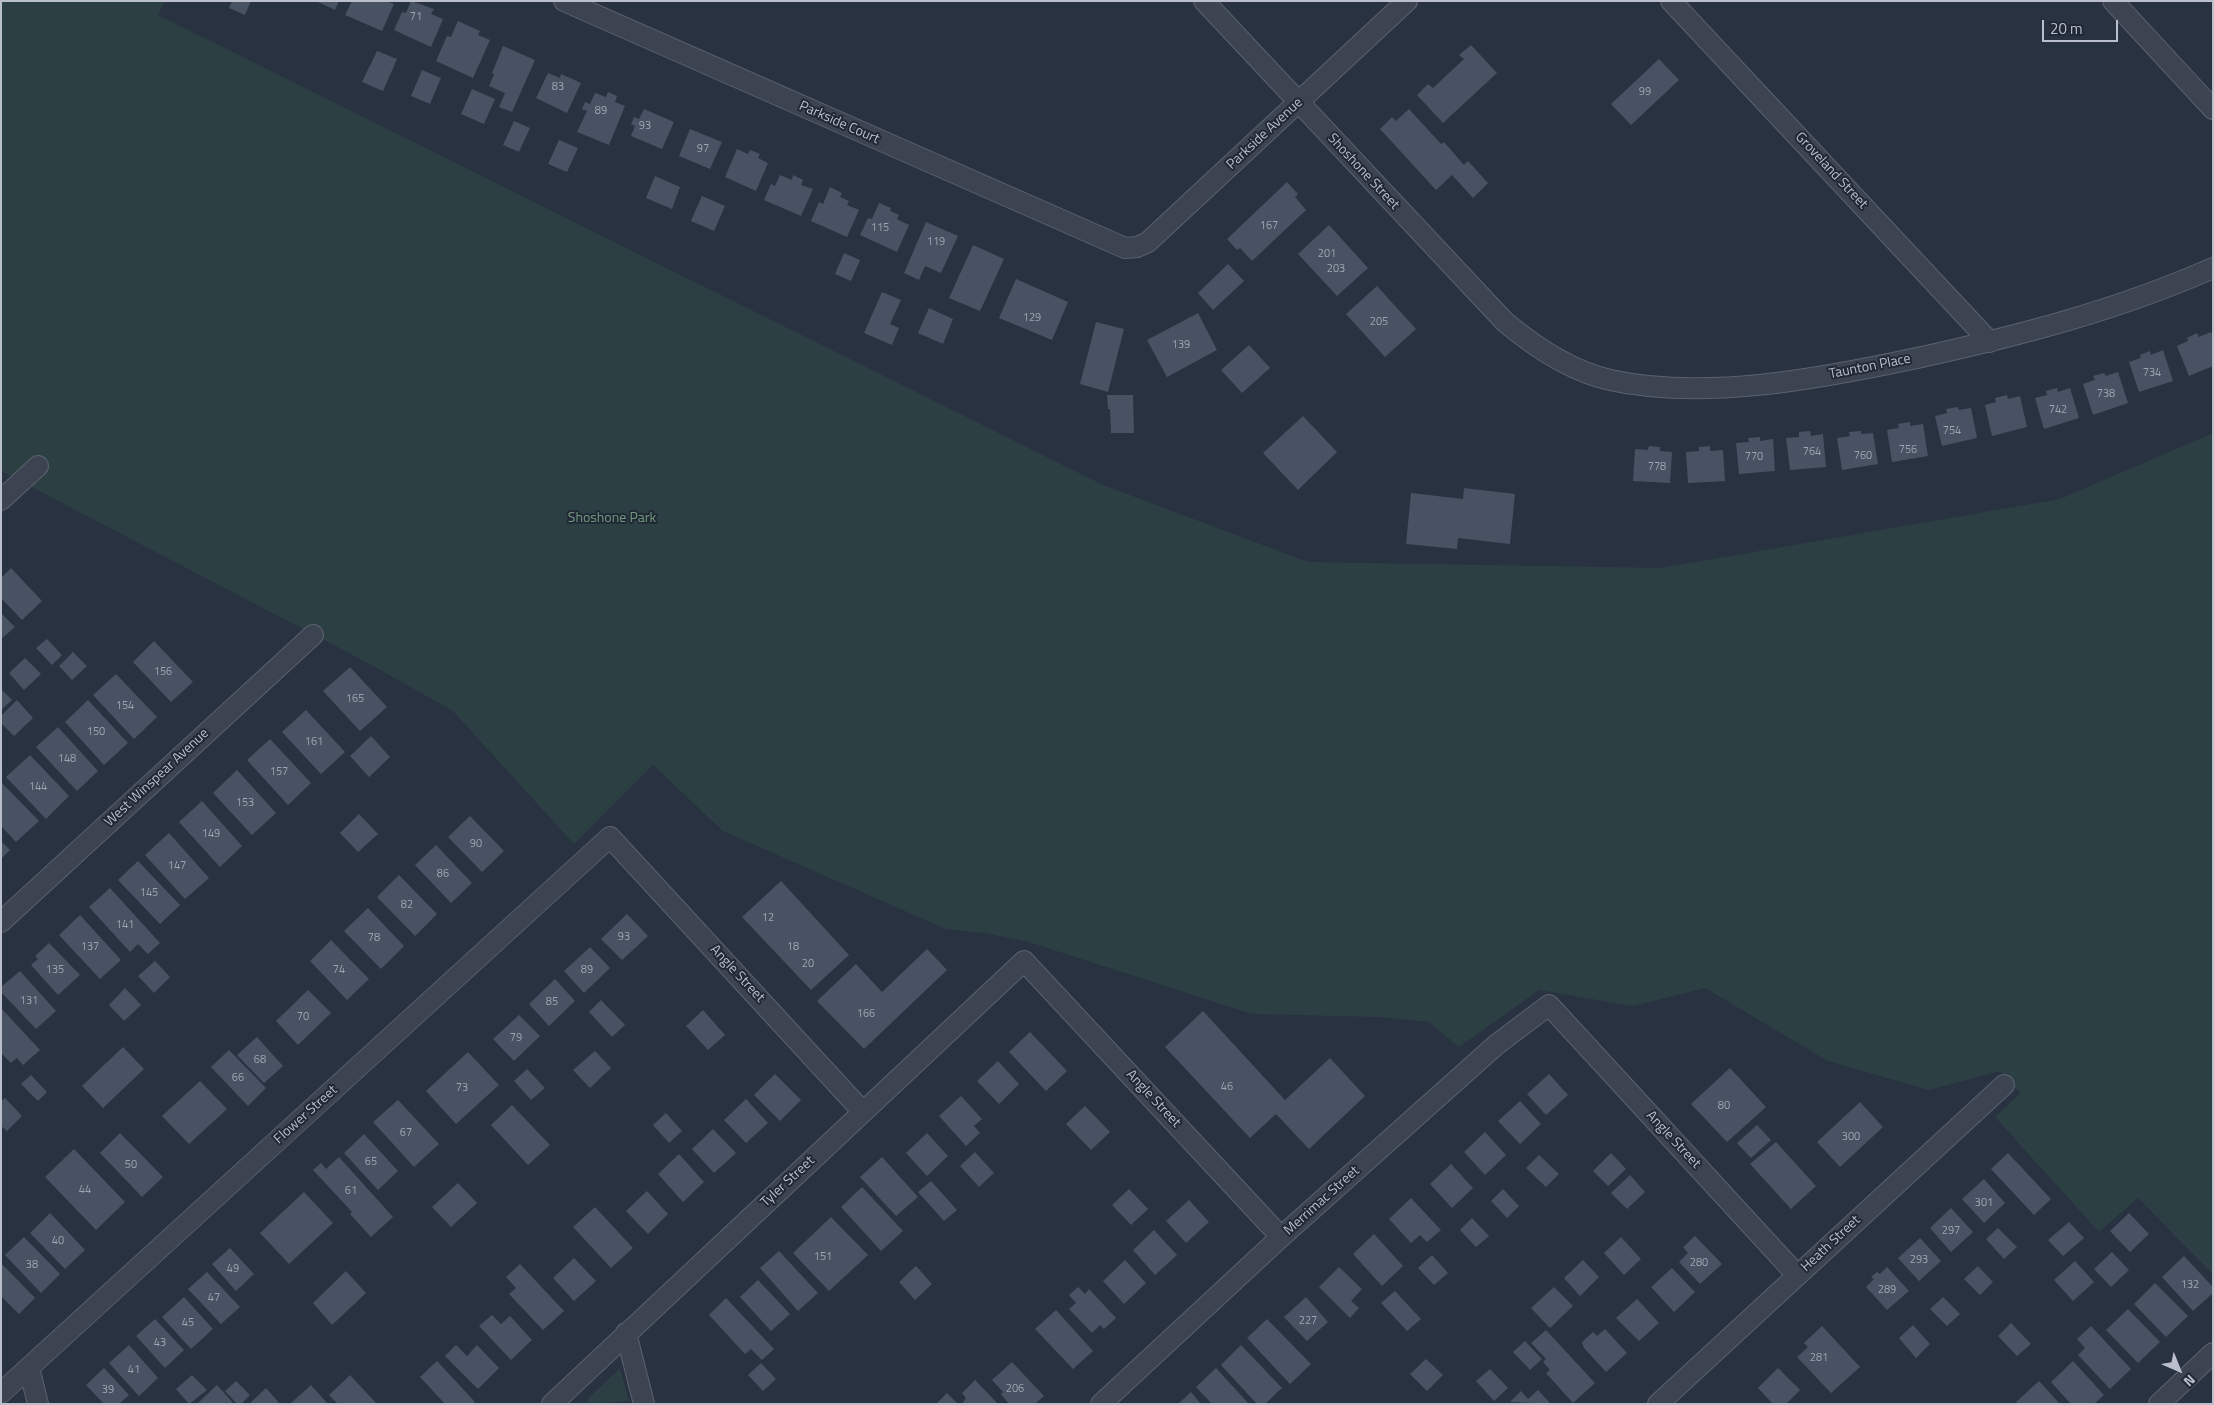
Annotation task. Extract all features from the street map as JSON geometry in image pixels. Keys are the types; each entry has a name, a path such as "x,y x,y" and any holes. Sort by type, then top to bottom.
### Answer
{"street":[{"name":"Parkside Court","path":"564,1 1114,243"},
{"name":"Shoshone Street","path":"1204,1 1481,299 1525,339"},
{"name":"Parkside Avenue","path":"1114,243 1126,248 1137,247 1148,242 1407,1"},
{"name":"Groveland Street","path":"1671,1 1990,342"},
{"path":"2113,1 2213,109"},
{"name":"Taunton Place","path":"1525,339 1565,363 1608,380 1638,385 1696,388 1770,384 1844,374 1990,342 2116,306 2167,288 2213,268"},
{"path":"1,500 38,466"},
{"name":"West Winspear Avenue","path":"1,922 312,634"},
{"name":"Angle Street","path":"610,837 863,1112"},
{"name":"Flower Street","path":"1,1393 610,837"},
{"name":"Angle Street","path":"1024,961 1281,1237"},
{"name":"Tyler Street","path":"552,1404 1024,961"},
{"name":"Angle Street","path":"1549,1005 1797,1275"},
{"name":"Merrimac Street","path":"1101,1404 1281,1237 1496,1045 1549,1005"},
{"name":"Heath Street","path":"1658,1404 2004,1085"},
{"path":"626,1333 644,1404"},
{"path":"2159,1404 2213,1353"},
{"path":"29,1368 38,1404"}],"green space":[{"name":"Shoshone Park","path":"1,1 164,1 158,15 1103,485 1308,562 1661,568 2060,499 2213,433 2213,1274 2138,1198 2099,1232 1995,1117 2020,1093 2000,1071 1929,1090 1828,1061 1705,988 1633,1006 1539,990 1459,1047 1429,1022 1381,1017 1252,1014 1029,942 984,933 946,929 723,831 653,765 574,844 453,711 368,663 1,471"},
{"path":"620,1368 629,1401 588,1404 587,1400"}],"building":[{"path":"232,1 251,1 245,15 229,8"},
{"path":"316,1 339,1 335,10"},
{"path":"352,1 386,1 394,4 382,31 345,15"},
{"path":"411,1 434,9 431,14 443,19 431,47 394,30 402,12 406,13"},
{"path":"458,21 480,31 478,35 490,40 473,78 436,61 447,36 451,37"},
{"path":"1471,45 1497,73 1443,123 1417,95 1428,84 1433,88 1464,59 1459,55"},
{"path":"503,46 535,60 512,112 499,107 505,93 489,86"},
{"path":"377,51 397,59 383,91 362,82"},
{"path":"1659,59 1679,80 1631,125 1611,104"},
{"path":"422,70 441,78 430,104 411,96"},
{"path":"548,73 560,78 561,74 581,83 567,113 536,98"},
{"path":"472,89 495,99 484,124 461,114"},
{"path":"608,92 617,96 615,102 625,106 609,145 577,132 587,111 582,109 585,102 590,104 595,93 606,97"},
{"path":"644,109 674,122 662,149 631,136 635,126 631,124 634,117 639,119"},
{"path":"1409,109 1441,144 1444,142 1464,165 1468,161 1488,183 1473,198 1452,175 1436,190 1380,129 1392,117 1396,121"},
{"path":"514,121 530,128 519,152 503,145"},
{"path":"690,129 722,142 710,169 679,156"},
{"path":"559,140 578,148 567,172 548,164"},
{"path":"737,149 748,154 750,150 760,154 758,158 768,163 756,191 725,177"},
{"path":"780,175 792,180 793,175 803,180 801,185 813,189 801,216 764,200 771,184 775,186"},
{"path":"655,176 680,187 672,209 646,198"},
{"path":"1287,182 1298,194 1295,197 1306,210 1252,261 1240,248 1237,250 1227,239"},
{"path":"830,187 842,193 840,197 849,201 847,205 859,210 847,237 811,221 819,202 823,204"},
{"path":"702,196 725,206 714,231 691,221"},
{"path":"879,203 891,208 890,211 899,215 897,219 909,225 897,252 860,235 868,218 872,219"},
{"path":"926,222 958,236 941,273 925,266 919,280 904,273"},
{"path":"1329,225 1368,268 1337,296 1298,254"},
{"path":"973,245 1004,259 980,311 949,298"},
{"path":"844,253 860,260 851,281 835,274"},
{"path":"1228,264 1244,281 1213,310 1198,293"},
{"path":"1016,279 1068,302 1052,340 999,318"},
{"path":"1377,286 1416,329 1385,357 1346,314"},
{"path":"882,292 901,300 890,324 899,328 892,345 864,333"},
{"path":"929,308 953,319 943,344 918,333"},
{"path":"1198,313 1217,350 1167,377 1147,340"},
{"path":"1096,322 1124,329 1108,392 1080,384"},
{"path":"2211,332 2213,337 2213,366 2189,376 2177,346 2188,341 2187,338 2197,333 2199,337"},
{"path":"1249,345 1270,368 1242,393 1221,370"},
{"path":"2163,350 2173,381 2139,392 2129,362 2141,358 2140,355 2150,351 2151,355"},
{"path":"2118,372 2128,403 2093,415 2083,384 2095,380 2093,376 2104,373 2106,376"},
{"path":"2057,388 2058,392 2070,388 2079,418 2044,429 2035,398 2047,395 2046,391"},
{"path":"1107,395 1133,395 1134,433 1111,433 1110,409 1108,409"},
{"path":"2007,395 2008,399 2020,396 2027,427 1992,436 1985,405 1996,402 1995,398"},
{"path":"1958,407 1959,410 1971,408 1977,438 1942,446 1935,416 1947,413 1946,409"},
{"path":"1303,416 1337,452 1298,490 1263,453"},
{"path":"1910,422 1910,426 1923,424 1928,456 1892,462 1887,430 1899,428 1898,424"},
{"path":"1810,431 1811,436 1823,434 1826,467 1790,470 1786,438 1799,437 1799,432"},
{"path":"1861,431 1861,434 1873,433 1878,464 1842,470 1837,438 1850,436 1849,432"},
{"path":"1760,437 1760,441 1773,439 1775,471 1739,474 1736,443 1749,442 1748,438"},
{"path":"1649,446 1660,447 1660,451 1672,452 1670,483 1633,481 1635,449 1648,450"},
{"path":"1710,446 1710,451 1723,450 1725,481 1688,483 1686,452 1699,451 1699,447"},
{"path":"1464,488 1515,494 1510,544 1458,538 1457,549 1406,544 1411,493 1463,499"},
{"path":"11,568 42,601 22,620 1,598 1,578"},
{"path":"1,613 15,627 1,639"},
{"path":"47,639 62,655 52,665 36,648"},
{"path":"154,641 193,682 171,702 133,662"},
{"path":"73,652 87,666 72,680 59,666"},
{"path":"25,658 41,674 24,690 9,673"},
{"path":"350,667 387,707 360,731 323,691"},
{"path":"116,674 157,717 134,739 93,695"},
{"path":"1,689 12,700 1,710"},
{"path":"17,700 33,718 14,736 1,723 1,716"},
{"path":"88,700 128,743 104,765 65,722"},
{"path":"306,710 345,752 321,774 282,732"},
{"path":"58,727 98,771 77,791 36,747"},
{"path":"371,736 390,757 369,777 350,756"},
{"path":"270,739 311,783 288,805 247,760"},
{"path":"30,755 69,796 46,819 6,777"},
{"path":"237,770 276,813 252,835 213,793"},
{"path":"1,782 39,821 16,842 1,826"},
{"path":"202,801 242,846 220,867 179,822"},
{"path":"359,814 378,834 358,852 340,833"},
{"path":"470,816 504,851 482,872 448,837"},
{"path":"169,833 209,878 185,899 145,855"},
{"path":"1,841 10,850 1,859"},
{"path":"436,845 472,883 451,903 415,865"},
{"path":"138,861 180,905 160,924 118,880"},
{"path":"399,875 437,914 415,936 377,897"},
{"path":"781,881 849,955 811,990 742,917"},
{"path":"110,888 160,943 148,954 138,944 130,952 89,907"},
{"path":"368,908 404,946 381,969 344,931"},
{"path":"627,914 648,936 622,960 601,939"},
{"path":"80,915 121,960 100,979 59,935"},
{"path":"331,940 369,979 347,1000 310,961"},
{"path":"49,943 80,975 58,995 31,965 38,959 35,956"},
{"path":"590,947 610,968 584,993 564,971"},
{"path":"927,949 947,970 864,1049 817,1001 856,964 882,992"},
{"path":"155,961 170,977 154,993 138,976"},
{"path":"20,971 56,1011 36,1029 1,992 1,987"},
{"path":"555,979 575,1001 549,1026 529,1004"},
{"path":"125,988 141,1005 124,1021 109,1005"},
{"path":"308,990 331,1013 298,1045 276,1021"},
{"path":"601,1000 625,1025 612,1037 589,1012"},
{"path":"1,1008 40,1050 23,1065 17,1058 11,1063 1,1053"},
{"path":"703,1010 725,1035 708,1050 686,1026"},
{"path":"1203,1011 1285,1100 1330,1058 1365,1096 1309,1149 1276,1114 1250,1138 1165,1047"},
{"path":"519,1015 540,1036 514,1061 493,1039"},
{"path":"1030,1032 1067,1071 1046,1091 1009,1052"},
{"path":"257,1037 283,1066 264,1083 237,1055"},
{"path":"123,1047 144,1069 103,1108 82,1086"},
{"path":"229,1050 266,1088 248,1106 211,1067"},
{"path":"595,1051 611,1068 590,1088 573,1070"},
{"path":"468,1052 499,1085 456,1124 426,1091"},
{"path":"998,1061 1019,1084 999,1104 977,1081"},
{"path":"1730,1068 1766,1107 1727,1142 1691,1104"},
{"path":"527,1069 545,1088 531,1100 514,1081"},
{"path":"775,1074 801,1100 780,1121 754,1095"},
{"path":"1549,1074 1568,1095 1546,1115 1527,1094"},
{"path":"31,1075 47,1092 38,1101 21,1084"},
{"path":"200,1081 227,1109 189,1144 162,1116"},
{"path":"961,1096 982,1119 974,1126 980,1133 966,1146 939,1116"},
{"path":"5,1098 22,1116 7,1131 1,1126 1,1101"},
{"path":"746,1099 768,1123 746,1143 724,1120"},
{"path":"398,1100 439,1144 414,1167 373,1122"},
{"path":"1520,1101 1541,1124 1520,1144 1498,1121"},
{"path":"1860,1102 1883,1127 1840,1167 1817,1142"},
{"path":"512,1105 550,1145 528,1165 491,1125"},
{"path":"1085,1106 1110,1132 1091,1150 1066,1124"},
{"path":"666,1113 682,1131 669,1143 653,1125"},
{"path":"1757,1125 1771,1140 1751,1158 1737,1143"},
{"path":"713,1129 736,1153 714,1173 692,1149"},
{"path":"1485,1132 1506,1155 1485,1175 1464,1152"},
{"path":"120,1133 163,1177 142,1197 100,1153"},
{"path":"927,1133 948,1156 927,1176 906,1153"},
{"path":"364,1134 398,1171 378,1190 344,1153"},
{"path":"1776,1142 1816,1186 1791,1209 1750,1164"},
{"path":"74,1149 125,1202 96,1230 45,1177"},
{"path":"975,1152 994,1173 979,1187 960,1166"},
{"path":"1611,1153 1626,1169 1608,1186 1593,1171"},
{"path":"2008,1153 2051,1199 2034,1215 1991,1169"},
{"path":"679,1154 704,1182 683,1202 658,1174"},
{"path":"1539,1155 1559,1174 1546,1187 1526,1168"},
{"path":"339,1157 393,1217 371,1237 350,1214 352,1212 313,1170 321,1163 326,1169"},
{"path":"882,1157 918,1197 896,1216 860,1177"},
{"path":"1451,1164 1473,1188 1452,1208 1430,1184"},
{"path":"1630,1175 1645,1192 1627,1209 1611,1193"},
{"path":"1984,1179 2005,1203 1984,1223 1962,1199"},
{"path":"931,1181 957,1210 944,1221 918,1192"},
{"path":"458,1183 477,1203 451,1227 432,1207"},
{"path":"862,1187 903,1231 881,1251 841,1207"},
{"path":"1129,1189 1148,1209 1131,1225 1112,1205"},
{"path":"1503,1189 1519,1206 1507,1218 1491,1201"},
{"path":"647,1191 668,1214 648,1234 626,1211"},
{"path":"304,1192 333,1223 289,1264 260,1233"},
{"path":"1411,1198 1441,1230 1427,1242 1420,1235 1411,1243 1389,1219"},
{"path":"1189,1200 1209,1222 1186,1243 1166,1221"},
{"path":"595,1207 633,1248 611,1268 573,1227"},
{"path":"1951,1208 1973,1232 1951,1252 1930,1228"},
{"path":"50,1213 85,1250 65,1269 30,1233"},
{"path":"2129,1213 2149,1234 2130,1252 2110,1231"},
{"path":"831,1217 868,1255 829,1291 793,1253"},
{"path":"1472,1218 1489,1236 1476,1247 1460,1230"},
{"path":"2069,1222 2084,1238 2063,1256 2048,1240"},
{"path":"1998,1228 2017,1247 2004,1259 1986,1239"},
{"path":"1154,1230 1177,1255 1155,1275 1133,1250"},
{"path":"1374,1234 1403,1266 1382,1286 1353,1254"},
{"path":"1695,1236 1722,1264 1700,1284 1679,1262 1688,1253 1683,1247"},
{"path":"24,1237 60,1274 41,1293 5,1255"},
{"path":"1621,1237 1641,1259 1624,1275 1604,1253"},
{"path":"1920,1238 1941,1261 1919,1281 1898,1258"},
{"path":"230,1248 254,1274 236,1291 212,1264"},
{"path":"779,1251 818,1293 798,1311 760,1268"},
{"path":"2112,1252 2129,1270 2111,1287 2094,1269"},
{"path":"1432,1255 1448,1273 1434,1285 1418,1268"},
{"path":"2184,1256 2213,1287 2213,1293 2193,1311 2162,1277"},
{"path":"574,1258 596,1281 574,1301 553,1278"},
{"path":"1125,1260 1146,1283 1124,1304 1103,1281"},
{"path":"1583,1260 1599,1277 1580,1296 1564,1278"},
{"path":"2075,1261 2094,1282 2073,1301 2054,1280"},
{"path":"1,1263 35,1298 19,1314 1,1296"},
{"path":"520,1264 564,1311 543,1330 509,1294 516,1288 506,1277"},
{"path":"916,1266 932,1284 915,1300 899,1282"},
{"path":"1978,1266 1993,1282 1980,1295 1964,1279"},
{"path":"1339,1267 1362,1289 1351,1301 1359,1308 1350,1318 1319,1287"},
{"path":"1887,1267 1909,1291 1887,1310 1866,1287 1874,1279 1871,1277 1877,1272 1880,1274"},
{"path":"1672,1268 1695,1292 1674,1312 1651,1287"},
{"path":"346,1271 366,1293 332,1325 313,1303"},
{"path":"207,1272 240,1307 221,1324 188,1289"},
{"path":"758,1280 790,1314 771,1331 740,1297"},
{"path":"2155,1283 2188,1316 2166,1337 2134,1304"},
{"path":"1078,1287 1085,1294 1089,1289 1116,1318 1104,1329 1100,1325 1092,1333 1069,1309 1076,1303 1069,1295"},
{"path":"1554,1287 1573,1306 1550,1328 1531,1308"},
{"path":"1395,1291 1421,1319 1407,1331 1381,1303"},
{"path":"184,1297 213,1329 191,1349 162,1317"},
{"path":"1306,1297 1328,1322 1307,1341 1284,1317"},
{"path":"1943,1297 1960,1314 1947,1326 1930,1309"},
{"path":"726,1298 774,1349 762,1360 751,1349 745,1354 709,1315"},
{"path":"1637,1299 1659,1323 1639,1341 1616,1318"},
{"path":"2128,1309 2160,1342 2138,1363 2106,1330"},
{"path":"1056,1310 1093,1351 1073,1369 1035,1329"},
{"path":"492,1315 501,1324 510,1316 532,1340 511,1360 479,1326"},
{"path":"155,1319 184,1350 165,1368 136,1336"},
{"path":"1267,1319 1311,1364 1290,1384 1247,1338"},
{"path":"2011,1323 2031,1344 2017,1356 1998,1336"},
{"path":"1913,1325 1930,1344 1916,1358 1899,1338"},
{"path":"1822,1326 1860,1367 1831,1393 1797,1357 1808,1347 1804,1343"},
{"path":"2091,1326 2131,1369 2110,1389 2078,1355 2085,1348 2077,1339"},
{"path":"1605,1329 1627,1353 1606,1372 1584,1348 1582,1342 1593,1332 1597,1336"},
{"path":"1546,1330 1595,1383 1573,1403 1546,1373 1550,1370 1543,1362 1546,1359 1531,1343"},
{"path":"1525,1341 1542,1359 1530,1370 1513,1352"},
{"path":"129,1345 158,1378 139,1396 109,1363"},
{"path":"456,1345 467,1356 477,1345 499,1368 478,1389 445,1356"},
{"path":"1241,1345 1282,1388 1265,1404 1257,1404 1221,1365"},
{"path":"1426,1359 1443,1375 1427,1391 1410,1374"},
{"path":"437,1361 475,1402 473,1404 445,1404 420,1377"},
{"path":"2073,1361 2104,1395 2094,1404 2071,1404 2051,1382"},
{"path":"1012,1362 1044,1396 1035,1404 1009,1404 1001,1394 1003,1392 992,1380"},
{"path":"761,1363 776,1379 763,1391 748,1375"},
{"path":"104,1368 129,1395 119,1404 104,1404 86,1385"},
{"path":"1216,1368 1249,1404 1212,1404 1196,1387"},
{"path":"1778,1368 1800,1390 1786,1404 1773,1404 1758,1388"},
{"path":"1490,1369 1508,1388 1494,1401 1476,1381"},
{"path":"192,1375 207,1390 189,1404 176,1389"},
{"path":"350,1375 377,1404 338,1404 329,1395"},
{"path":"975,1380 998,1404 962,1404 966,1398 962,1393"},
{"path":"236,1381 250,1395 241,1404 237,1404 225,1391"},
{"path":"2039,1381 2060,1404 2018,1404 2016,1402"},
{"path":"217,1385 234,1404 197,1404"},
{"path":"311,1385 328,1404 290,1404"},
{"path":"266,1388 280,1404 249,1404"},
{"path":"1538,1390 1551,1404 1510,1402 1521,1391 1528,1399"},
{"path":"1191,1392 1201,1404 1178,1404"},
{"path":"947,1393 958,1404 936,1404"}]}
